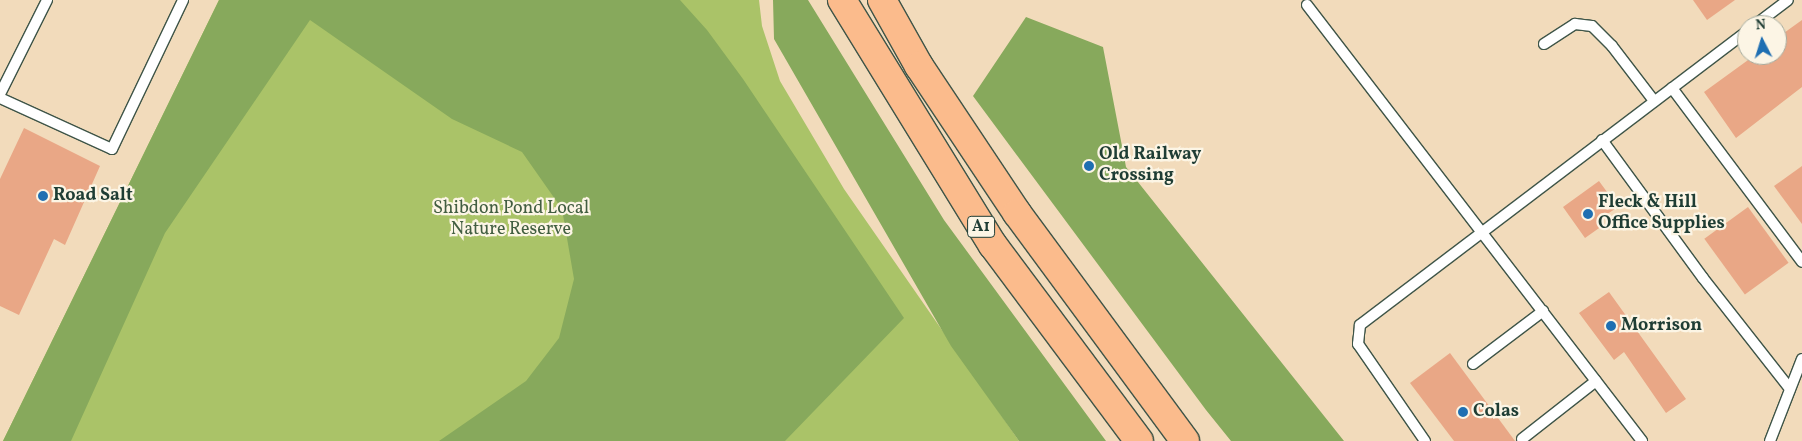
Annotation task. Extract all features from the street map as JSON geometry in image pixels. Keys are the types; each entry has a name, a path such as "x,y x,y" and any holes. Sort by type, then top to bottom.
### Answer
{"highway":[{"name":"A1","path":"842,0 993,245 1139,441"},
{"name":"A1","path":"882,0 919,66 1017,213 1185,441"}],"lane":[{"path":"47,0 0,96 112,148 183,0"},
{"path":"1769,15 1788,0"},
{"path":"1307,5 1642,441"},
{"path":"1544,44 1575,24 1592,26 1612,46 1654,101"},
{"path":"1425,441 1358,344 1360,325 1737,39"},
{"path":"1672,88 1802,262"},
{"path":"1602,140 1703,278 1790,389"},
{"path":"1473,364 1543,311"},
{"path":"1770,441 1802,359"},
{"path":"1522,439 1596,381"}],"green space":[{"name":"Shibdon Pond Local Nature Reserve","path":"219,0 759,0 762,26 780,81 844,189 1019,441 3,441"},
{"path":"219,0 680,0 707,30 743,79 904,318 785,441 439,441 526,381 559,338 574,279 562,209 522,152 452,119 310,20 165,233 71,441 3,441"},
{"path":"773,0 808,0 944,220 1106,441 1019,441 951,346 774,39"},
{"path":"1026,17 1103,47 1126,167 1344,441 1231,441 1206,410 973,96"}],"building":[{"path":"1693,0 1735,0 1707,20"},
{"path":"1802,20 1802,87 1736,138 1704,92 1741,65 1787,65 1787,31"},
{"name":"Road Salt","path":"24,128 100,166 65,245 54,239 19,315 0,306 0,179"},
{"path":"1802,166 1802,224 1774,186"},
{"name":"Fleck & Hill Office Supplies","path":"1599,181 1618,207 1598,220 1602,226 1585,238 1563,207"},
{"path":"1748,207 1789,263 1745,295 1704,239"},
{"path":"1609,292 1686,399 1666,413 1624,352 1614,360 1579,313"},
{"name":"Colas","path":"1450,353 1515,441 1454,441 1410,383"}],"place":[{"name":"Old Railway Crossing","path":"1089,166"},
{"name":"Road Salt","path":"43,196"},
{"name":"Fleck & Hill Office Supplies","path":"1588,214"},
{"name":"Morrison","path":"1611,326"},
{"name":"Colas","path":"1463,412"}]}
